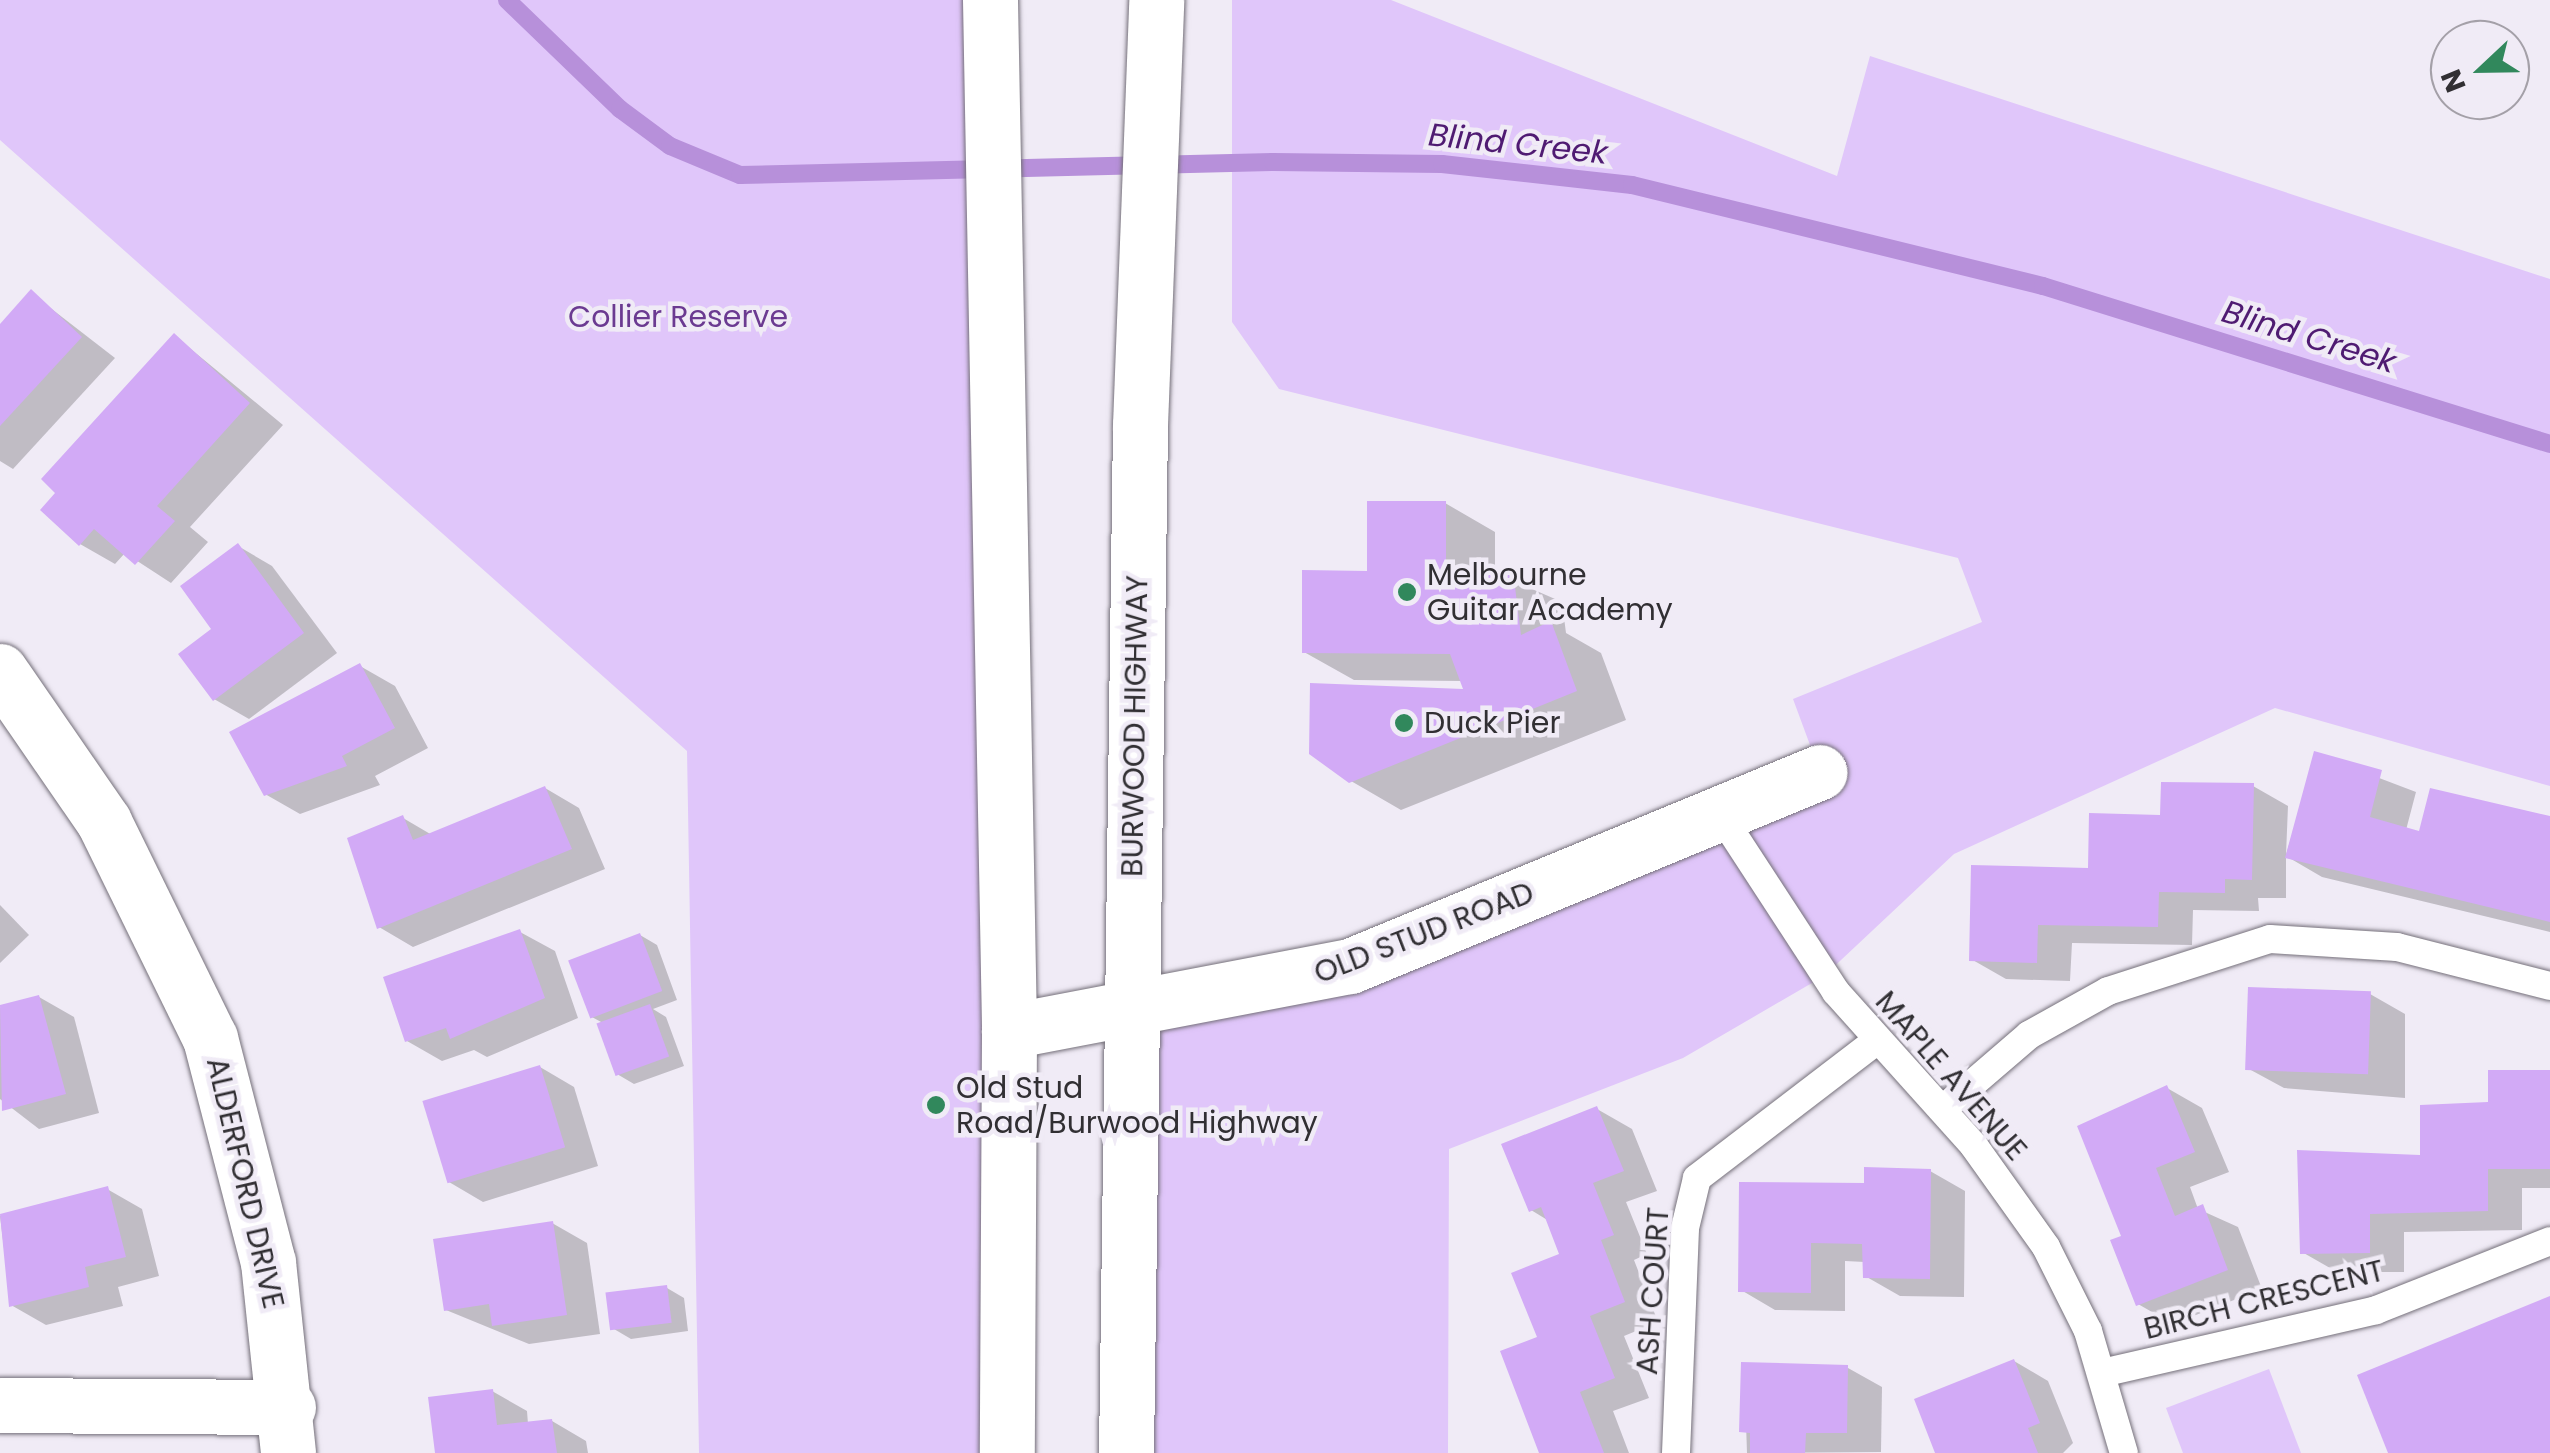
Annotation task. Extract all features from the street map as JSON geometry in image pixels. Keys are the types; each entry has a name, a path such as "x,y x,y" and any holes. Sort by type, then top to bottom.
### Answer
{"main road":[{"path":"990,0 1009,1031 1007,1453"},
{"name":"BURWOOD HIGHWAY","path":"1126,1453 1132,1012 1156,0"},
{"name":"ALDERFORD DRIVE","path":"0,670 104,822 210,1038 264,1244 288,1430"},
{"name":"OLD STUD ROAD","path":"1009,1031 1132,1012 1350,966 1820,772"},
{"path":"0,1406 288,1430"}],"lane":[{"name":"MAPLE AVENUE","path":"1720,814 1875,1042 1943,1109 2046,1248 2102,1373 2124,1453"},
{"path":"1943,1109 2029,1036 2108,991 2270,940 2397,947 2550,986"},
{"name":"ASH COURT","path":"1676,1453 1684,1228 1697,1178 1875,1042"},
{"name":"BIRCH CRESCENT","path":"2102,1373 2376,1310 2550,1241"}],"green space":[{"name":"Collier Reserve","path":"0,0 990,0 1007,1453 699,1453 687,751 0,140"},
{"path":"1232,0 1391,0 1837,176 1870,56 2550,279 2550,786 2275,708 1954,854 1824,976 1683,1058 1449,1149 1448,1453 1126,1453 1131,1012 1280,986 1820,772 1793,699 1982,622 1958,558 1279,389 1232,322"},
{"path":"2269,1369 2301,1453 2183,1453 2166,1408"}],"building":[{"path":"31,289 82,337 0,426 0,324"},
{"path":"174,333 250,403 157,506 175,521 135,565 94,529 79,546 40,510 55,493 41,479"},
{"path":"1367,501 1446,501 1446,570 1513,571 1521,635 1551,621 1577,691 1349,783 1309,754 1310,683 1463,689 1450,654 1302,653 1302,570 1367,571"},
{"path":"238,543 304,633 213,701 178,654 211,629 180,586"},
{"path":"360,663 395,728 342,756 347,766 264,796 229,732"},
{"path":"2314,751 2382,770 2370,817 2419,831 2430,788 2550,816 2550,922 2285,858"},
{"path":"2161,782 2254,783 2252,880 2225,879 2225,893 2159,892 2158,927 2038,925 2037,963 1969,961 1971,865 2088,868 2089,813 2160,815"},
{"path":"545,786 572,849 377,929 347,838 403,815 413,840"},
{"path":"520,929 545,998 450,1039 446,1028 405,1042 383,977"},
{"path":"640,933 662,991 590,1018 568,961"},
{"path":"2248,987 2371,991 2368,1074 2245,1070"},
{"path":"39,995 66,1094 2,1111 0,1005"},
{"path":"650,1004 669,1057 616,1076 596,1023"},
{"path":"540,1065 565,1147 448,1183 422,1101"},
{"path":"2488,1070 2550,1070 2550,1169 2488,1169 2488,1211 2370,1214 2370,1253 2300,1254 2297,1150 2420,1155 2420,1105 2488,1102"},
{"path":"2167,1085 2195,1152 2156,1168 2175,1216 2203,1204 2228,1270 2136,1306 2110,1240 2121,1236 2077,1126"},
{"path":"1597,1106 1624,1171 1593,1183 1614,1235 1601,1240 1625,1302 1590,1316 1615,1378 1580,1392 1604,1453 1539,1453 1500,1351 1537,1337 1511,1273 1559,1254 1541,1207 1529,1212 1501,1144"},
{"path":"1864,1167 1931,1169 1930,1279 1863,1278 1862,1244 1811,1243 1811,1293 1738,1292 1739,1182 1864,1183"},
{"path":"108,1186 126,1257 85,1267 89,1287 9,1307 0,1214"},
{"path":"553,1221 567,1315 492,1326 489,1304 444,1311 433,1239"},
{"path":"667,1285 672,1323 610,1330 605,1293"},
{"path":"2550,1296 2550,1453 2388,1453 2357,1375"},
{"path":"2014,1359 2040,1423 2028,1428 2038,1453 1935,1453 1914,1399"},
{"path":"1741,1362 1848,1365 1847,1433 1806,1433 1805,1453 1750,1453 1750,1433 1739,1432"},
{"path":"493,1389 497,1425 552,1419 557,1453 435,1453 428,1397"}],"waterway":[{"name":"Blind Creek","path":"507,0 620,109 670,146 740,175 1273,162 1442,164 1632,185 2043,286 2550,444"}],"place":[{"name":"Melbourne Guitar Academy","path":"1407,592"},
{"name":"Duck Pier","path":"1404,723"},
{"name":"Old Stud Road/Burwood Highway","path":"936,1105"}]}
